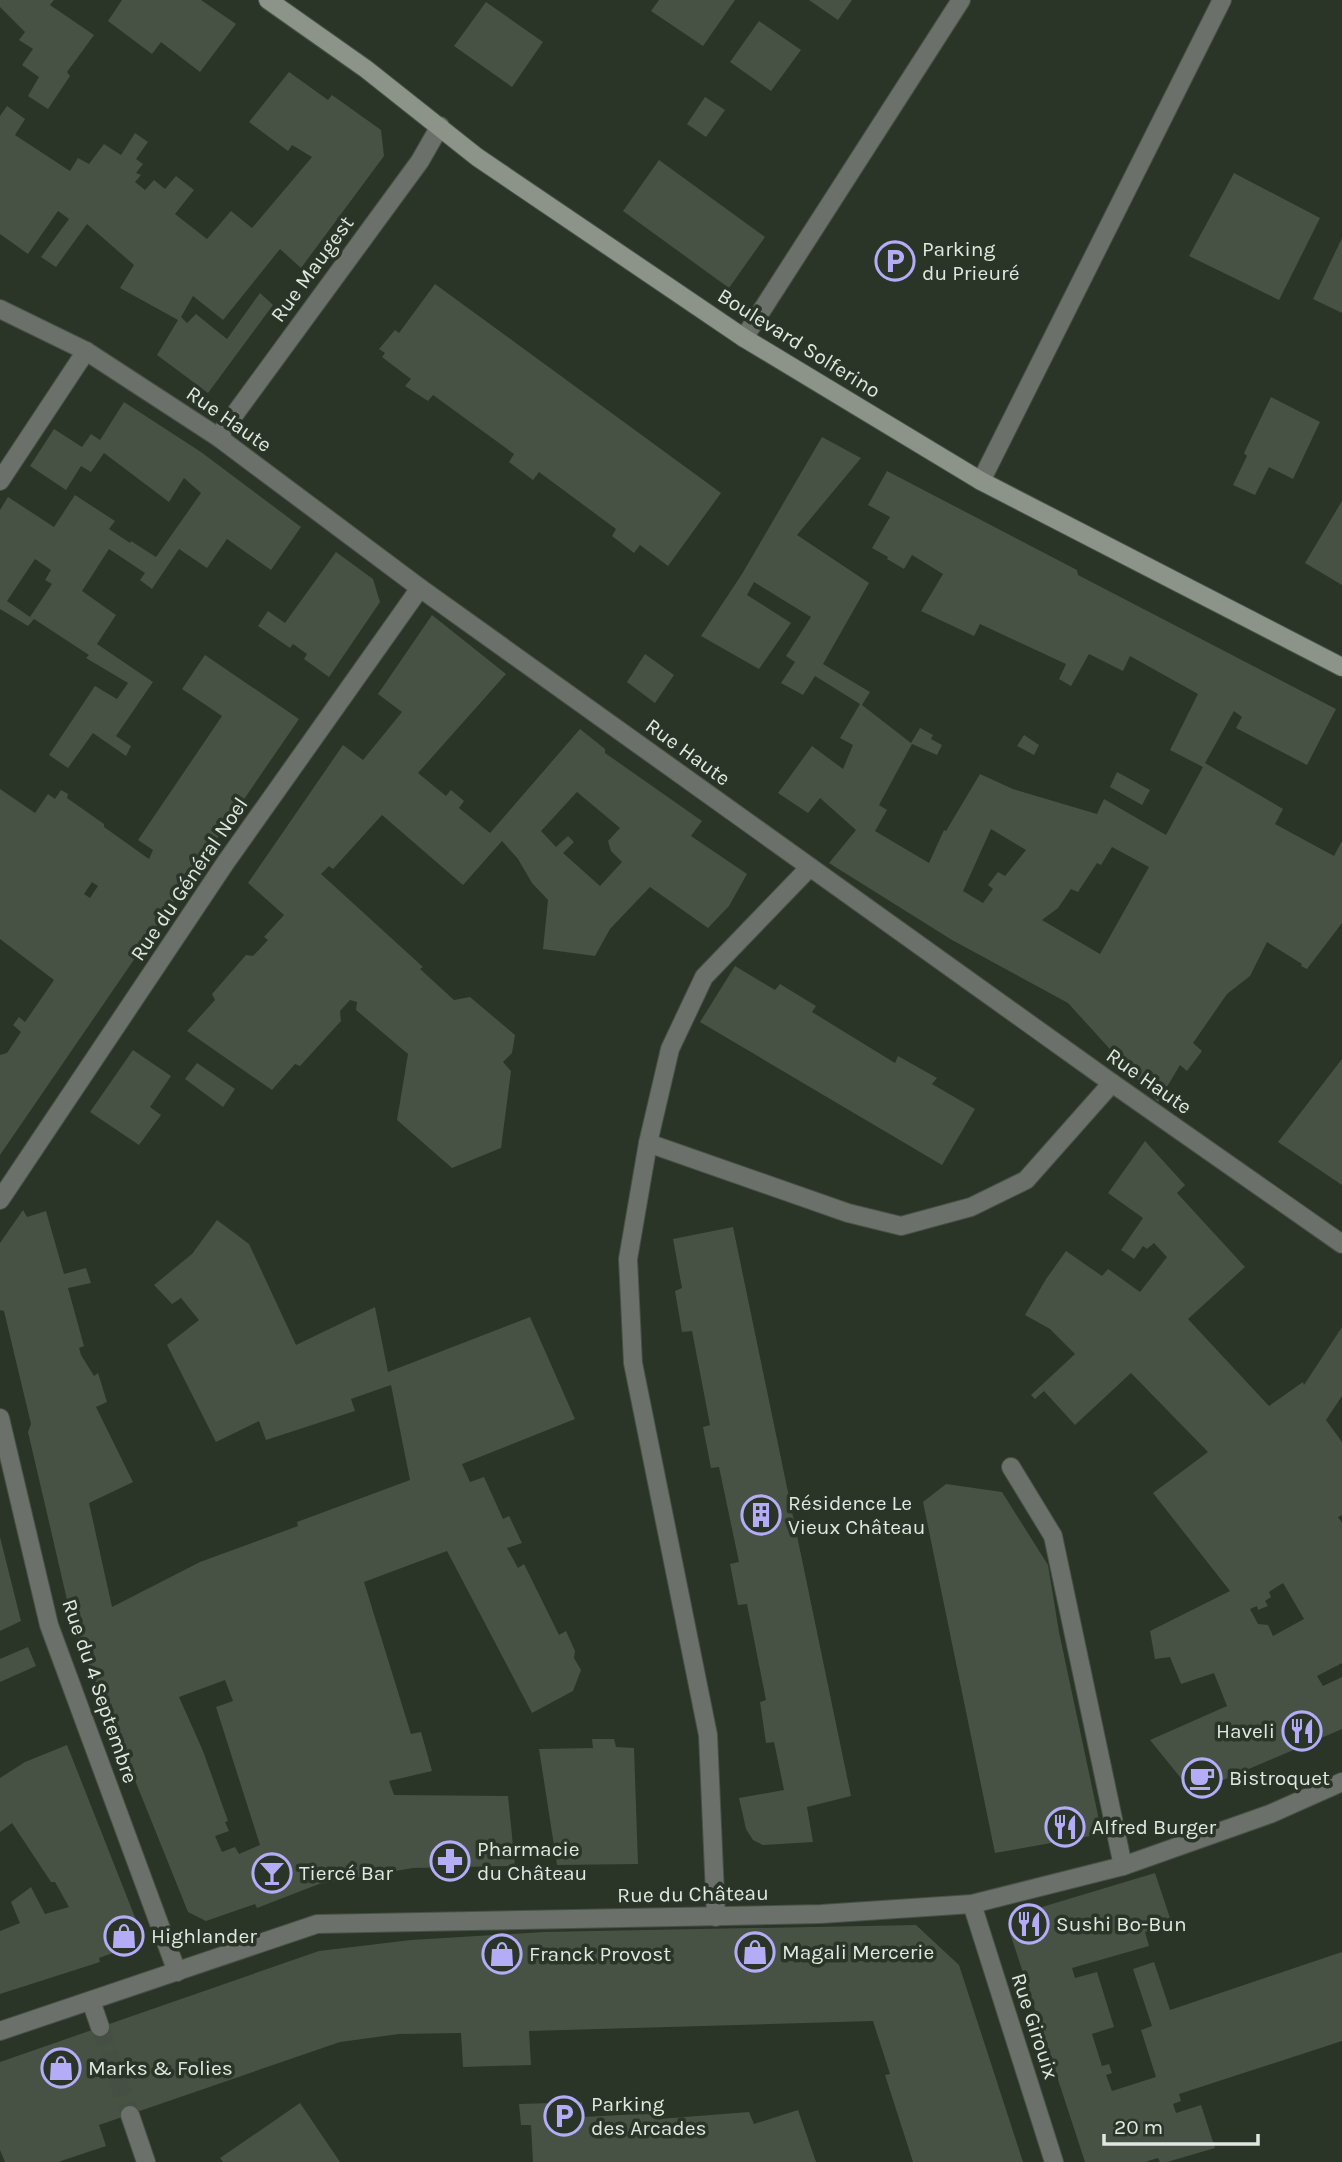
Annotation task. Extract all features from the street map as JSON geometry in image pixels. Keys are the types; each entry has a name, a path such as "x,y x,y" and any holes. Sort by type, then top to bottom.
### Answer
{"main road":[{"name":"Boulevard Solferino","path":"268,0 366,68 477,157 744,338 981,481 1342,667"}],"street":[{"path":"744,338 961,0"},
{"path":"981,481 1222,0"},
{"name":"Rue Maugest","path":"218,436 420,161 440,126"},
{"name":"Rue Haute","path":"0,309 86,351 218,436 420,588 1112,1083 1342,1244"},
{"path":"0,481 86,351"},
{"name":"Rue du Général Noel","path":"0,1200 226,862 420,588"},
{"path":"716,1917 708,1735 633,1363 628,1259 648,1143 670,1049 704,977 810,867"},
{"path":"648,1143 848,1213 901,1226 971,1207 1026,1180 1112,1083"},
{"name":"Rue du 4 Septembre","path":"0,1418 49,1625 177,1972"},
{"path":"1011,1467 1053,1536 1124,1866"},
{"name":"Rue du Château","path":"0,2031 317,1924 821,1914 972,1904 1124,1866 1270,1814 1342,1782"},
{"name":"Rue Girouix","path":"972,1904 1054,2162"},
{"path":"91,2001 100,2027"},
{"path":"130,2115 146,2162"}],"building":[{"path":"0,0 54,0 50,5 94,35 67,72 70,76 48,109 28,96 39,77 22,65 33,49 19,40 25,32 0,7"},
{"path":"122,0 201,0 236,24 200,72 161,42 152,54 108,21"},
{"path":"659,0 735,0 703,46 651,11"},
{"path":"809,0 852,0 838,20"},
{"path":"486,2 543,42 512,87 454,46"},
{"path":"759,21 801,50 771,91 730,62"},
{"path":"289,72 328,100 332,95 381,130 384,156 301,268 280,249 223,320 193,296 181,317 187,323 196,314 227,339 260,293 273,305 208,393 157,355 178,320 120,288 134,265 87,224 56,267 41,257 69,219 58,211 28,254 0,234 0,116 7,106 25,119 15,135 70,171 78,158 89,164 104,144 121,155 135,133 148,142 136,159 143,164 136,173 141,175 135,182 145,190 154,180 165,189 176,176 194,190 175,214 207,239 231,211 252,228 312,157 292,145 288,151 249,122"},
{"path":"705,97 725,110 706,137 687,124"},
{"path":"659,160 765,237 729,288 623,211"},
{"path":"1234,173 1320,218 1279,300 1189,256"},
{"path":"1342,238 1342,313 1313,299"},
{"path":"435,284 721,493 668,566 640,545 634,553 612,536 616,529 539,472 533,480 509,462 514,454 433,395 428,401 405,386 411,379 382,357 385,353 379,349 395,330 399,333"},
{"path":"1271,397 1320,422 1293,479 1269,467 1255,495 1233,485 1247,456 1244,453"},
{"path":"124,402 201,452 301,527 271,570 227,539 207,568 179,549 152,589 140,580 145,573 109,549 82,591 116,615 97,644 153,682 116,736 131,746 126,756 93,733 68,768 49,755 95,686 117,699 128,683 86,658 89,655 34,619 28,626 0,609 0,510 8,497 54,527 75,495 115,521 109,529 156,557 201,493 184,478 169,502 104,453 91,472 81,466 66,490 30,466 54,429 82,447 91,434 100,440","holes":["35,559 51,570 45,580 52,584 30,617 7,601"]},
{"path":"822,437 861,458 797,535 869,583 823,664 870,692 862,705 911,743 920,728 933,735 931,739 942,745 937,755 912,744 879,805 887,810 875,831 929,863 944,830 946,831 980,774 1013,789 1097,814 1104,799 1166,835 1203,767 1170,750 1198,694 1130,656 1123,671 1089,654 1071,686 1059,679 1066,664 980,624 974,636 921,611 943,574 912,555 904,569 872,548 890,517 868,505 887,471 1077,570 1078,575 1336,709 1307,765 1236,728 1242,717 1234,711 1205,763 1283,809 1275,824 1334,856 1342,841 1342,923 1307,969 1267,942 1250,976 1227,994 1193,1043 1202,1051 1187,1071 1180,1065 1158,1102 1068,1003 952,940 829,863 856,830 820,798 808,813 778,793 812,746 843,769 853,745 840,738 860,704 815,676 803,695 781,683 795,662 786,656 811,617 754,582 747,595 791,623 759,669 701,636 742,574","holes":["991,829 1026,850 1005,876 998,872 988,885 993,889 983,903 963,891","1112,847 1149,867 1100,954 1042,920 1058,908 1071,889 1078,892 1097,863 1101,865"]},
{"path":"1342,501 1342,585 1305,563"},
{"path":"336,552 373,579 380,602 329,677 304,659 307,654 293,644 290,648 258,626 268,611 285,623"},
{"path":"432,615 506,674 418,773 446,796 451,790 464,801 459,808 490,833 580,729 605,749 605,753 702,821 691,836 747,874 729,906 708,928 650,887 610,929 595,956 543,949 548,900 532,883 518,859 502,841 463,885 382,815 333,869 329,866 321,874 423,967 420,969 454,1000 470,997 515,1035 512,1053 503,1062 511,1071 501,1148 452,1168 397,1120 408,1054 356,1010 357,1002 350,1000 340,1011 341,1021 300,1066 295,1064 272,1090 187,1031 215,1000 212,994 246,955 253,956 268,940 264,937 284,915 248,883 343,745 363,760 402,712 378,694","holes":["577,792 620,828 608,841 611,851 622,862 600,886 563,853 574,842 568,836 556,847 541,831"]},
{"path":"645,654 674,675 655,703 627,682"},
{"path":"205,655 299,719 0,1155 0,1055 7,1053 21,1032 13,1025 19,1017 25,1022 54,980 0,939 0,789 35,813 48,794 55,799 61,790 68,794 67,798 149,859 153,850 138,840 222,716 182,689","holes":["92,882 98,886 90,898 84,894"]},
{"path":"1024,735 1039,745 1034,755 1017,746"},
{"path":"1117,772 1150,790 1142,805 1110,787"},
{"path":"735,966 775,990 780,984 816,1006 812,1012 895,1063 898,1056 937,1078 932,1084 975,1109 942,1165 700,1022"},
{"path":"133,1050 171,1076 150,1107 161,1115 139,1145 90,1112"},
{"path":"1342,1059 1342,1185 1278,1142"},
{"path":"197,1063 235,1089 223,1107 185,1079"},
{"path":"1145,1141 1185,1185 1177,1193 1245,1267 1188,1319 1269,1406 1303,1382 1304,1385 1342,1327 1342,1396 1326,1420 1342,1442 1342,1515 1338,1517 1342,1523 1342,1663 1317,1676 1323,1686 1342,1677 1342,1729 1193,1793 1150,1740 1227,1706 1214,1673 1181,1684 1170,1657 1155,1659 1150,1631 1230,1591 1153,1493 1208,1452 1131,1373 1075,1425 1044,1391 1035,1399 1031,1395 1075,1354 1050,1329 1025,1315 1066,1251 1102,1276 1108,1269 1140,1292 1167,1257 1154,1243 1147,1249 1143,1246 1134,1259 1121,1250 1143,1218 1108,1193","holes":["1283,1583 1304,1619 1273,1636 1268,1625 1258,1624 1250,1609 1257,1606 1258,1610 1268,1606 1265,1601 1271,1597 1269,1592"]},
{"path":"23,1210 27,1217 46,1211 64,1274 86,1268 91,1283 68,1288 84,1346 79,1348 94,1376 98,1373 107,1402 96,1407 133,1482 89,1503 112,1607 200,1562 298,1526 297,1522 410,1480 391,1385 351,1399 355,1411 266,1440 259,1421 216,1442 167,1345 199,1320 181,1298 172,1304 154,1285 192,1254 217,1220 249,1244 296,1345 375,1307 388,1372 530,1317 575,1419 462,1464 470,1482 484,1477 503,1519 509,1516 522,1543 507,1548 518,1568 524,1564 559,1635 566,1631 575,1651 574,1658 581,1670 573,1691 532,1713 447,1551 364,1582 411,1734 421,1732 432,1771 389,1781 394,1795 508,1796 515,1866 413,1868 319,1884 257,1908 255,1904 206,1921 188,1912 73,1626 28,1432 31,1424 4,1311 0,1310 0,1243","holes":["225,1680 233,1701 216,1707 260,1845 239,1854 235,1847 222,1852 215,1836 229,1831 225,1822 228,1821 203,1751 179,1697"]},
{"name":"Résidence Le Vieux Château","path":"733,1227 851,1796 807,1807 813,1842 763,1845 753,1840 746,1829 739,1798 784,1790 774,1742 766,1743 760,1702 766,1700 747,1604 738,1605 730,1564 739,1562 719,1467 711,1468 703,1427 710,1425 692,1331 682,1332 675,1291 682,1288 673,1239"},
{"path":"946,1484 1002,1492 1048,1565 1059,1632 1102,1834 995,1853 923,1502"},
{"path":"0,1537 21,1621 0,1631"},
{"path":"28,1647 36,1666 0,1682 0,1659"},
{"path":"592,1739 614,1739 616,1747 634,1748 638,1864 557,1865 539,1749 593,1748"},
{"path":"67,1745 140,1930 132,1946 99,1958 100,1962 0,1994 0,1931 20,1923 11,1902 31,1887 45,1914 69,1907 55,1882 51,1882 12,1823 0,1832 0,1778 25,1762"},
{"path":"1155,1873 1172,1924 1145,1932 1149,1946 1072,1968 1075,1978 1097,1972 1114,2027 1092,2034 1102,2066 1109,2064 1112,2073 1106,2075 1112,2091 1156,2077 1141,2030 1152,2026 1133,1969 1154,1962 1170,2010 1342,1952 1342,2041 1179,2094 1181,2101 1173,2104 1176,2113 1201,2105 1215,2148 1167,2162 1160,2162 1158,2158 1145,2162 1085,2162 1010,1933 1022,1913"},
{"path":"916,1925 959,1965 1023,2162 913,2162 885,2075 890,2074 873,2021 529,2031 531,2065 463,2067 461,2033 399,2034 340,2042 99,2125 106,2146 58,2162 5,2162 0,2150 0,2062 319,1951 411,1940 544,1932"},
{"path":"582,2102 583,2117 657,2113 659,2119 749,2112 754,2124 798,2110 816,2162 533,2162 531,2125 521,2125 519,2104"},
{"path":"300,2103 340,2162 223,2162 220,2158"}],"tunnel":[{"path":"100,2027 130,2115"}],"place":[{"name":"Parking du Prieuré","path":"895,261"},
{"name":"Résidence Le Vieux Château","path":"761,1515"},
{"name":"Haveli","path":"1302,1731"},
{"name":"Bistroquet","path":"1202,1778"},
{"name":"Alfred Burger","path":"1065,1827"},
{"name":"Pharmacie du Château","path":"450,1861"},
{"name":"Tiercé Bar","path":"272,1873"},
{"name":"Sushi Bo-Bun","path":"1029,1924"},
{"name":"Highlander","path":"124,1936"},
{"name":"Magali Mercerie","path":"755,1952"},
{"name":"Franck Provost","path":"502,1954"},
{"name":"Marks & Folies","path":"61,2068"},
{"name":"Parking des Arcades","path":"564,2116"}]}
